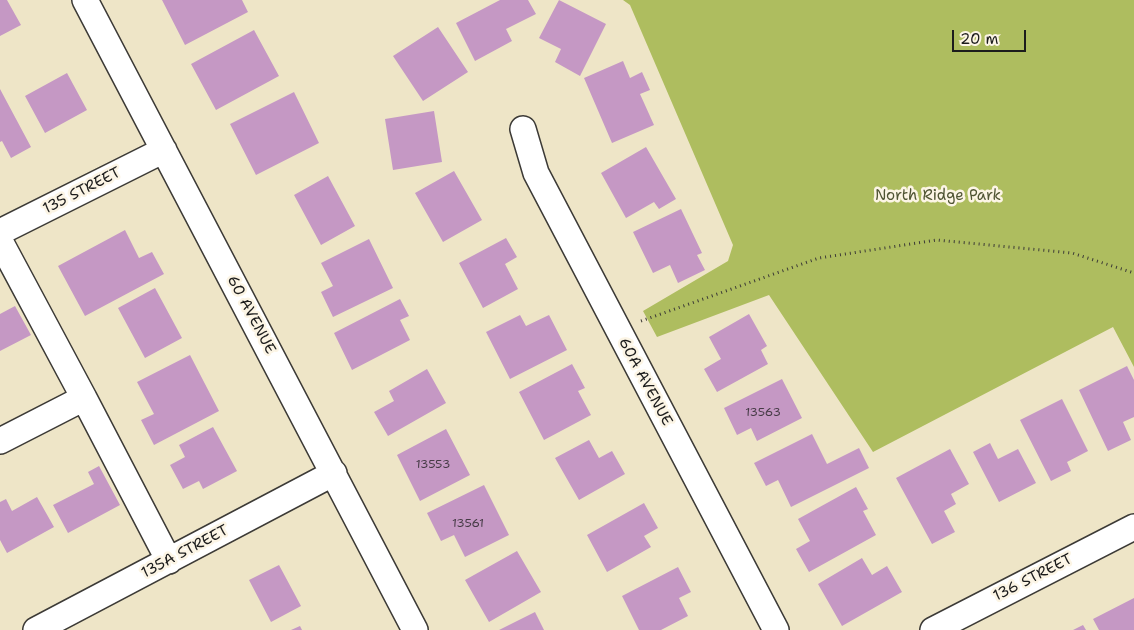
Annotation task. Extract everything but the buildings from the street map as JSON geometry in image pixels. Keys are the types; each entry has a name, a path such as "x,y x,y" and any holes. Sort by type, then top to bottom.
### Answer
{"street":[{"name":"60 AVENUE","path":"85,0 415,630"},
{"name":"60A AVENUE","path":"523,129 536,173 776,630"},
{"name":"135 STREET","path":"0,232 164,150"},
{"path":"0,241 169,561"},
{"path":"0,441 84,398"},
{"name":"135A STREET","path":"36,630 334,473"},
{"name":"136 STREET","path":"933,630 1134,527"}],"path":[{"path":"635,323 819,258 937,240 1072,254 1134,273"}],"green space":[{"name":"North Ridge Park","path":"623,0 1134,0 1134,367 1113,327 873,452 769,295 657,337 643,311 728,261 733,245 630,5"}]}
